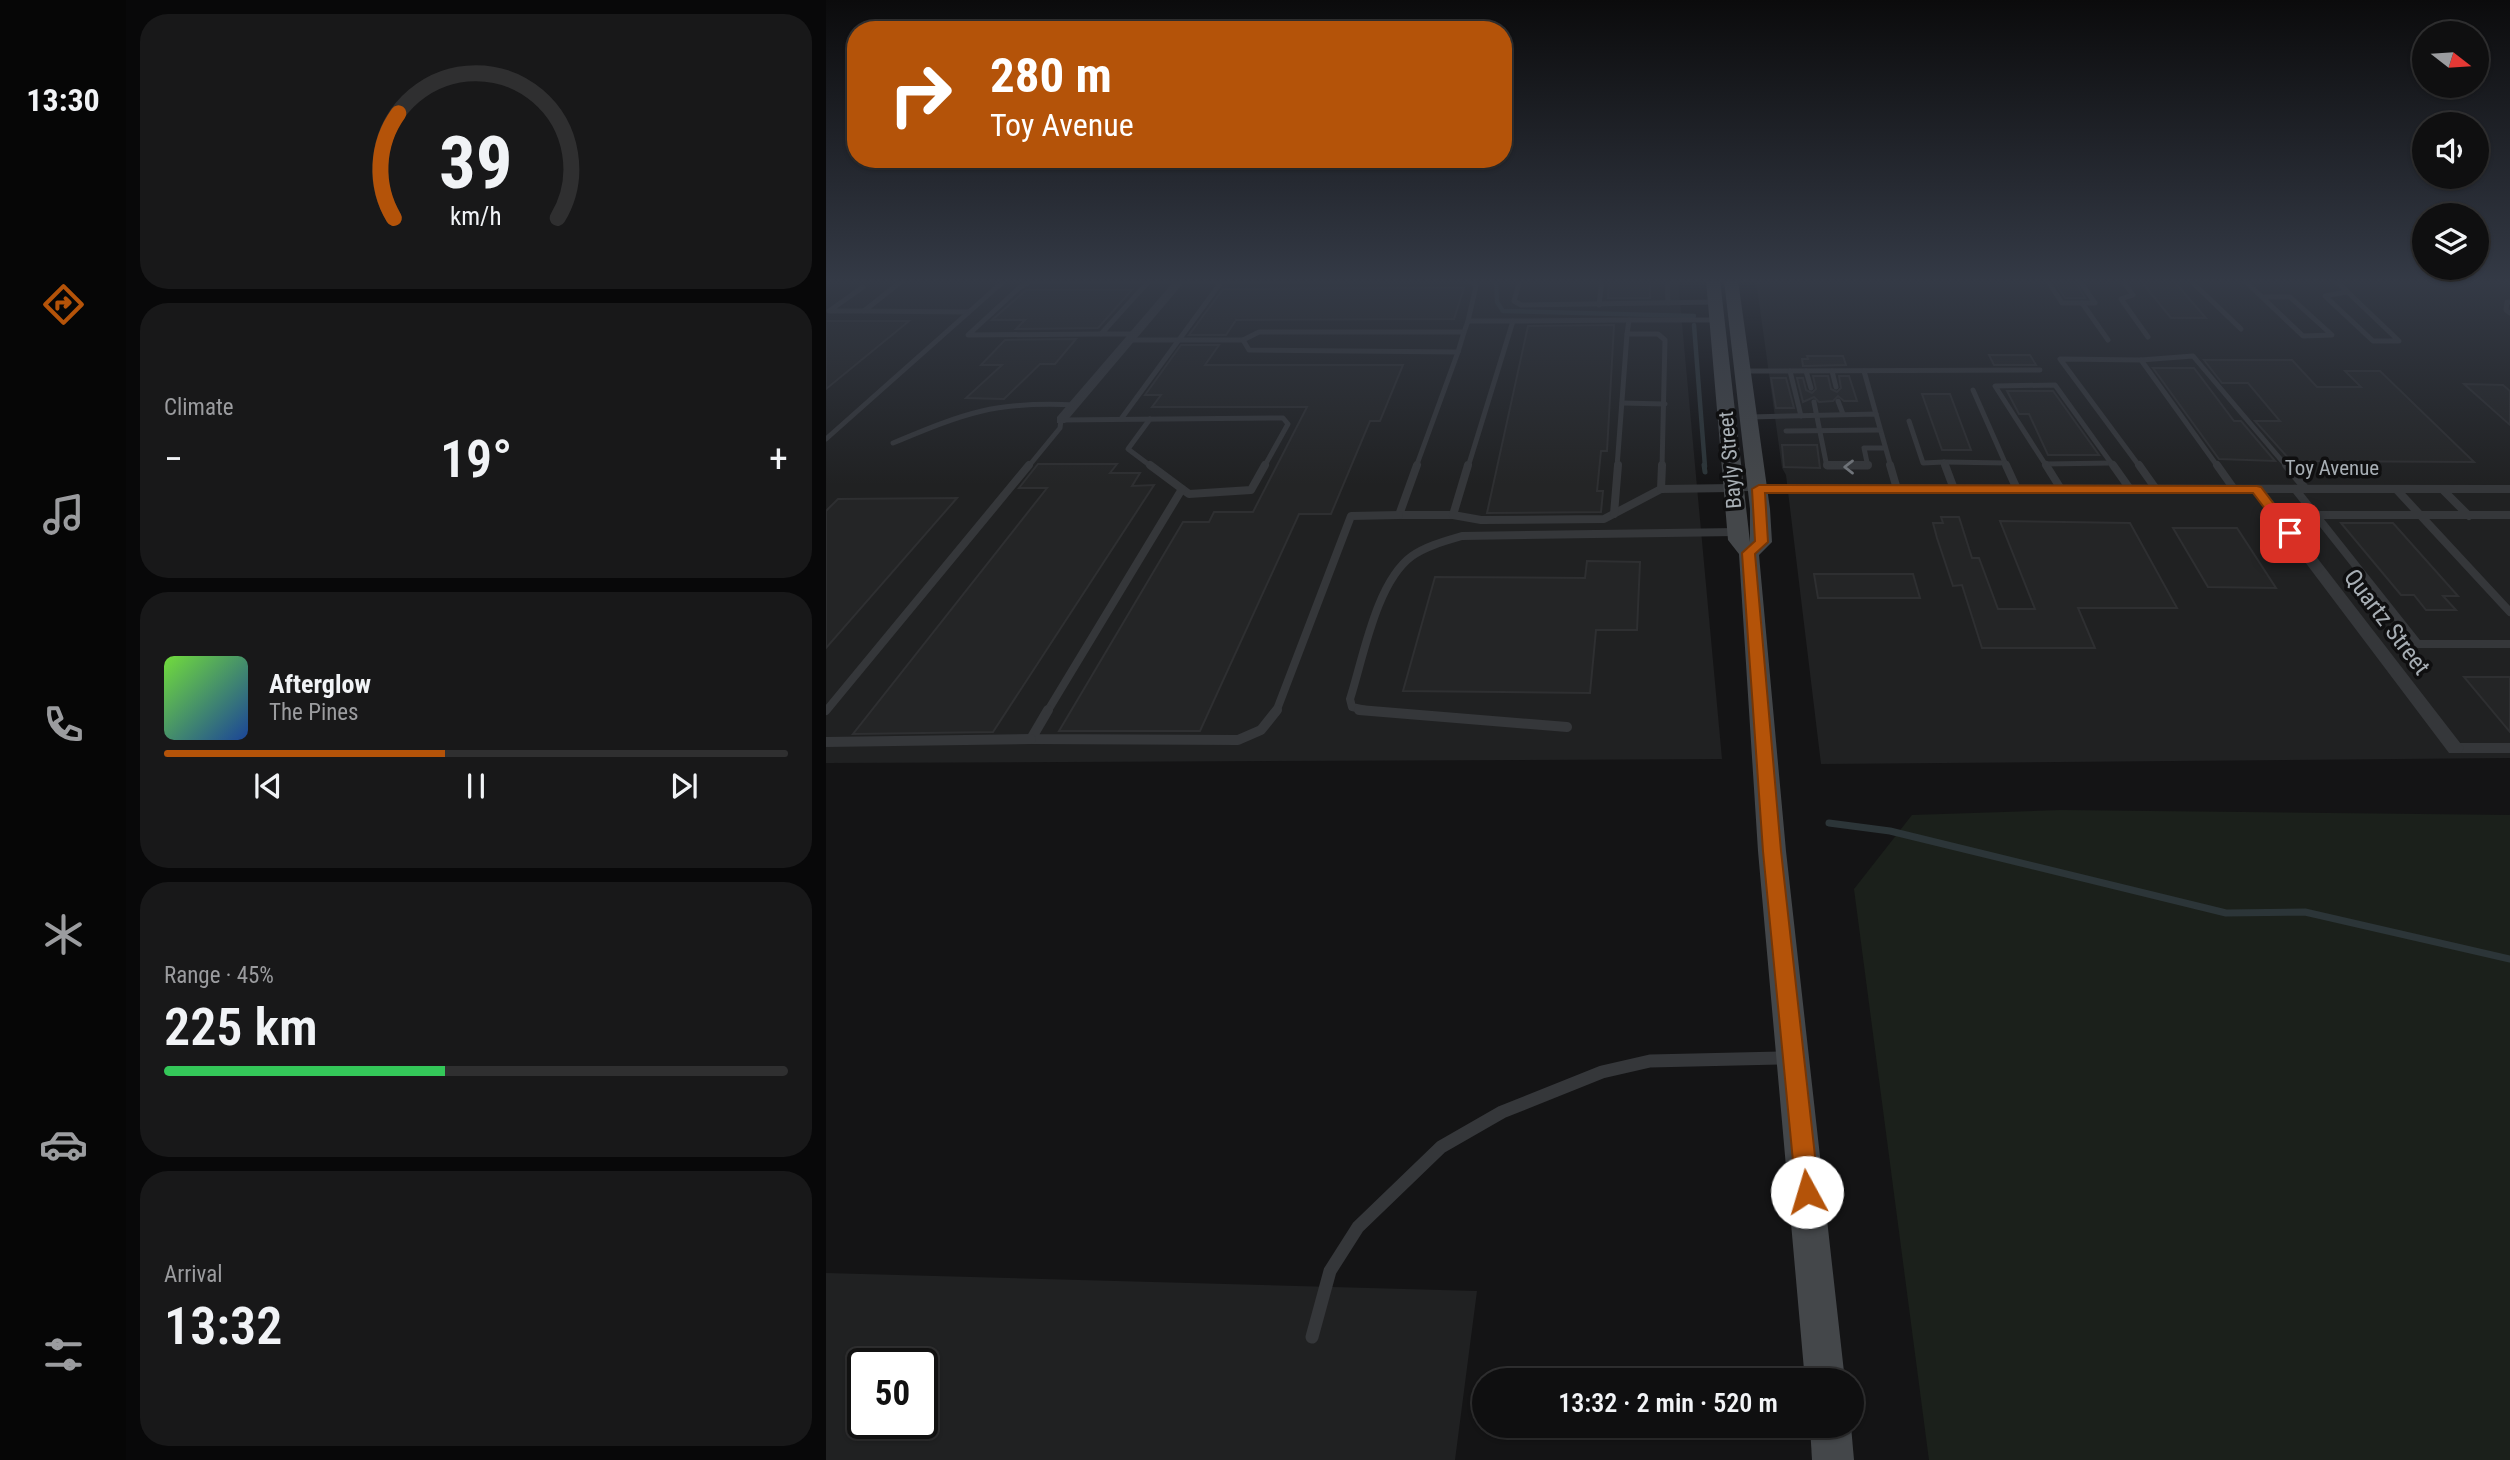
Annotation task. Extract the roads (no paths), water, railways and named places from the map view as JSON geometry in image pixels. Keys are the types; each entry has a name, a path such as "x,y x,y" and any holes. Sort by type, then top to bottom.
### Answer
{"main road":[{"name":"Bayly Street","path":"1720,348 1733,488 1743,543 1824,1368"},
{"name":"Bayly Street","path":"1740,348 1759,489 1762,542 1743,543"},
{"path":"1831,1438 1833,1460"}],"street":[{"path":"1061,420 1123,348"},
{"name":"Toy Avenue","path":"1733,488 2510,489"},
{"name":"Quartz Street","path":"2257,489 2455,748"}],"lane":[{"path":"826,439 928,348"},
{"path":"1121,419 1172,348"},
{"path":"1248,348 1458,352"},
{"path":"1399,515 1459,348"},
{"path":"1453,515 1505,348"},
{"path":"1614,514 1627,348"},
{"path":"1661,489 1665,348"},
{"path":"2156,489 2060,359 2141,360 2193,356 2301,489 2316,515 2418,644 2510,644"},
{"path":"2141,360 2234,489"},
{"path":"1743,370 2040,370"},
{"path":"1790,371 1801,416"},
{"path":"1806,371 1811,387"},
{"path":"1832,371 1836,387"},
{"path":"1864,371 1897,489"},
{"path":"2061,489 1995,386 2055,384 2130,489"},
{"path":"1973,390 2017,489"},
{"path":"1838,401 1843,414"},
{"path":"1814,402 1827,467 1868,467 1864,448 1885,448"},
{"path":"1622,403 1665,404"},
{"path":"893,443 988,408 1017,404 1074,405"},
{"path":"1750,417 1876,414"},
{"path":"826,711 1060,428 1061,420 1121,419 1150,419 1287,419 1288,424 1251,490 1189,494 1128,449 1150,419"},
{"path":"1909,421 1923,463 2006,463"},
{"path":"1786,432 1880,430"},
{"path":"1944,462 1954,489"},
{"path":"2045,464 2112,463"},
{"path":"826,742 1238,740 1261,730 1276,713 1351,516 1453,515 1481,520 1604,519 1661,489 1733,488"},
{"path":"1031,739 1182,489"},
{"path":"2397,489 2510,612"},
{"path":"2443,490 2469,516"},
{"path":"2316,515 2510,515"},
{"path":"1567,727 1361,711 1352,707 1350,699 1379,612 1389,586 1407,560 1430,546 1462,536 1743,543"},
{"path":"2455,748 2510,748"},
{"path":"1312,1337 1330,1271 1358,1227 1441,1147 1502,1112 1602,1072 1650,1061 1794,1058"}],"waterway":[{"path":"1696,348 1705,467"},
{"path":"1704,465 1705,472"},
{"path":"1829,823 1890,831 2226,913 2305,912 2510,959"}]}
